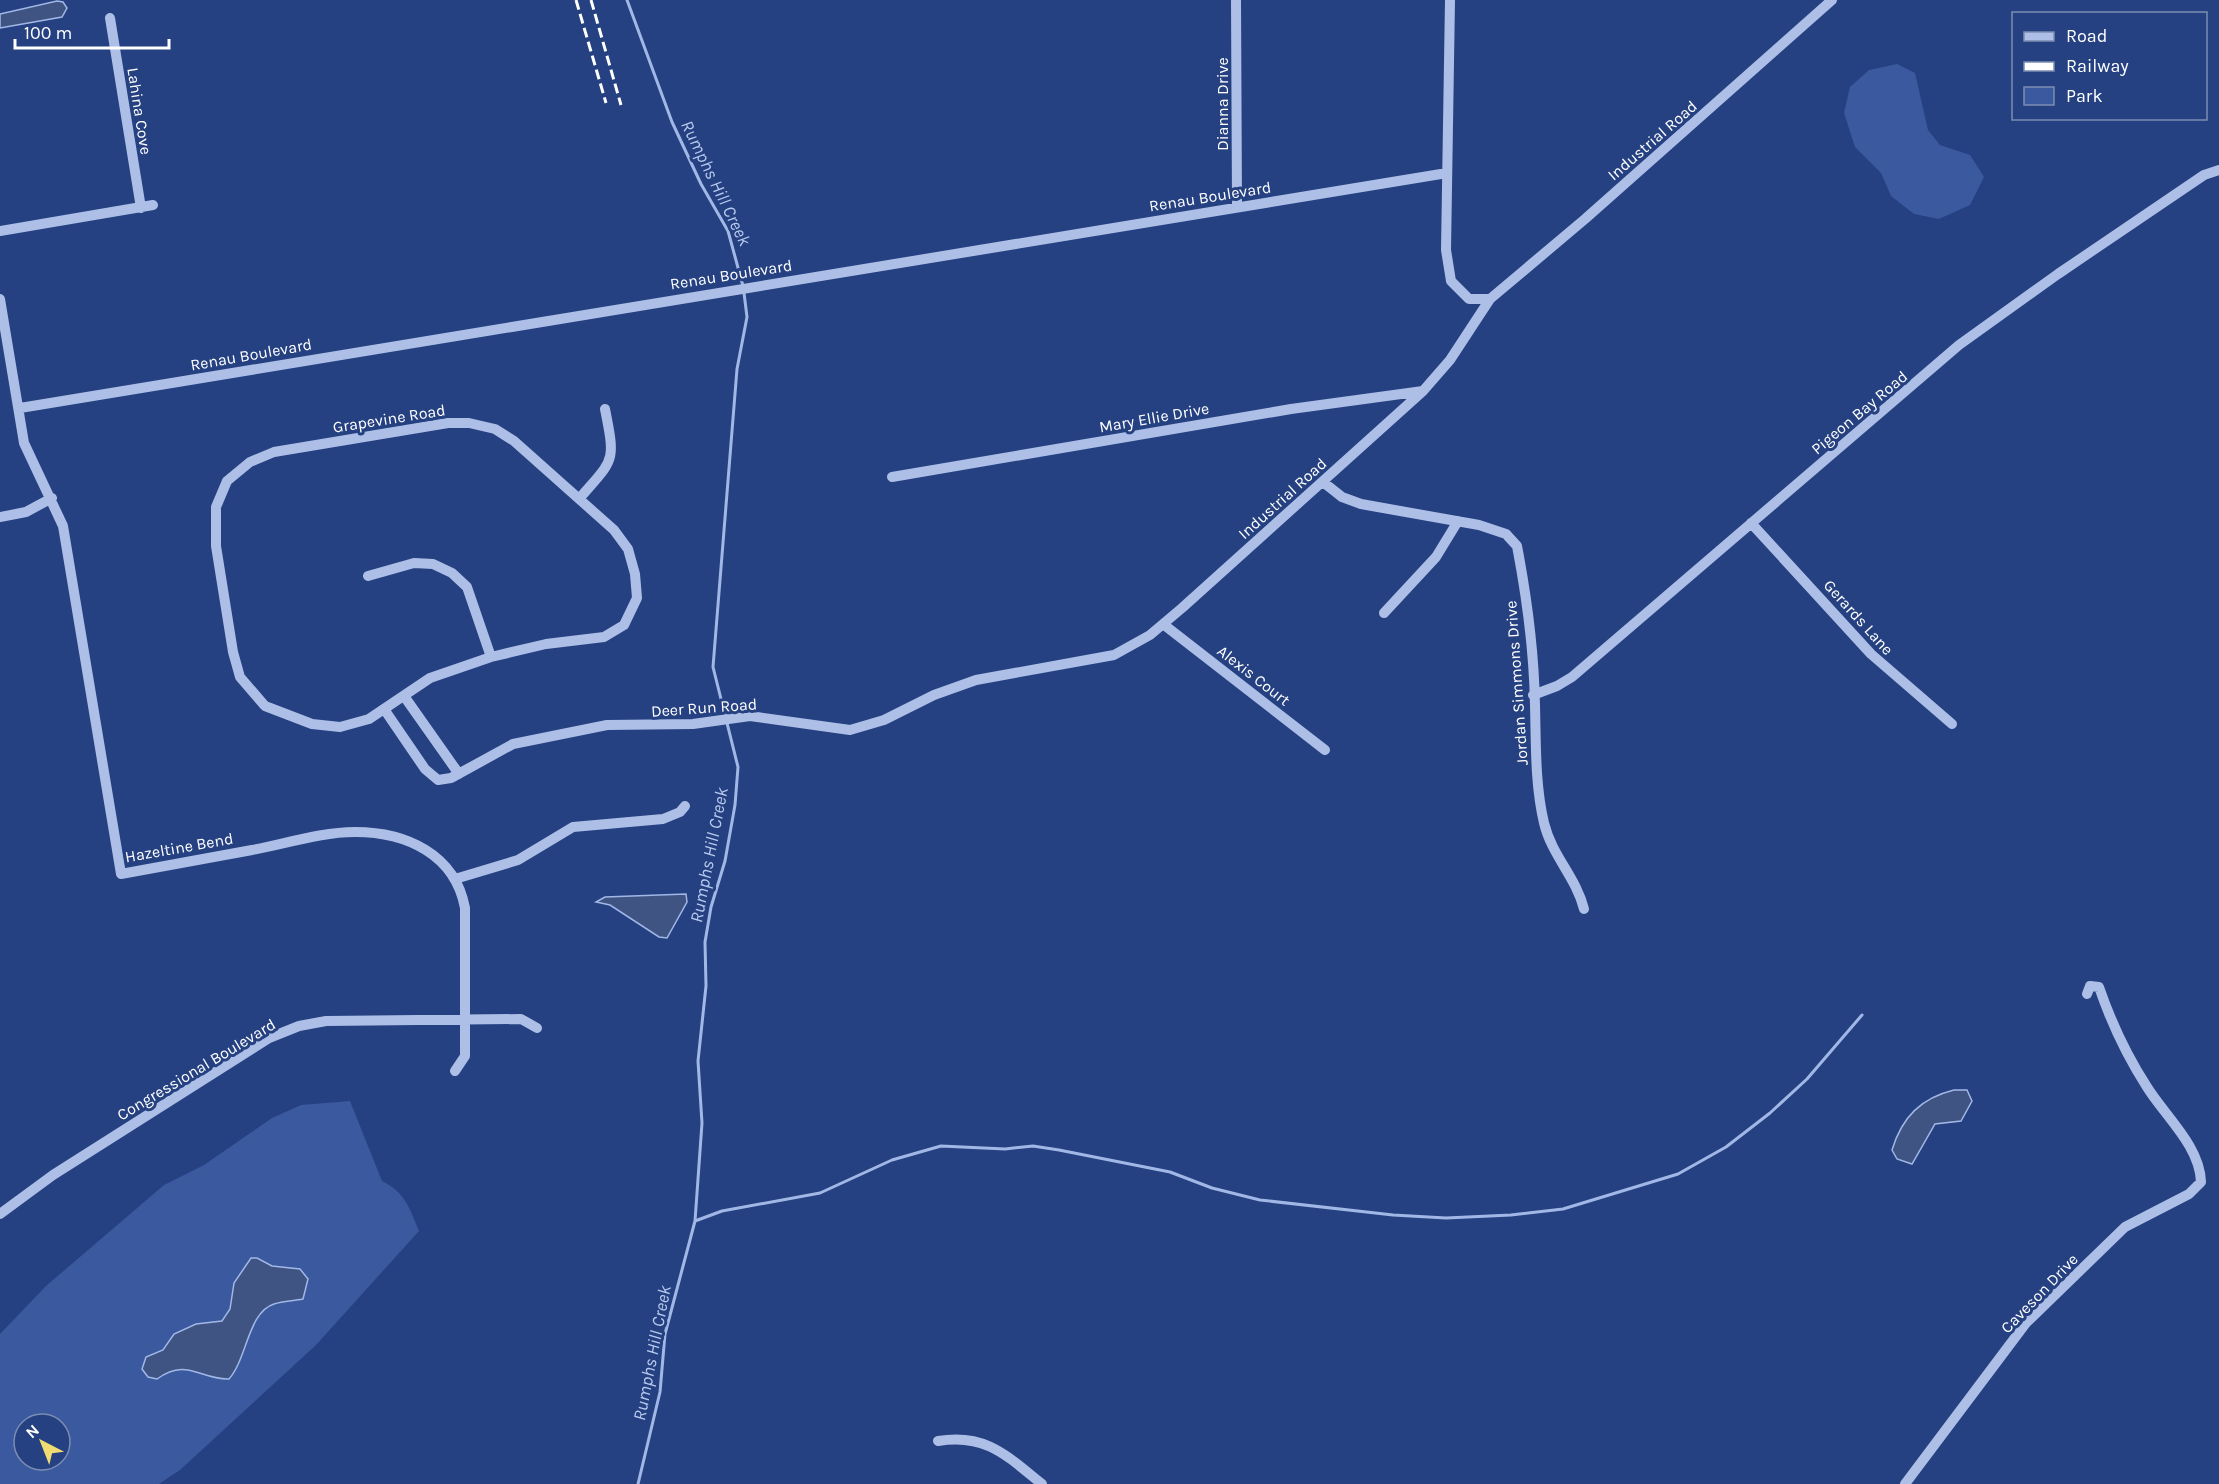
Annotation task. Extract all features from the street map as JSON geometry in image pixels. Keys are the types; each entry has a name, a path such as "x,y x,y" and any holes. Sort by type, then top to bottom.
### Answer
{"street":[{"name":"Dianna Drive","path":"1236,0 1237,207"},
{"path":"1449,0 1446,250 1451,281 1468,299 1490,299"},
{"name":"Industrial Road","path":"1055,667 1114,655 1150,635 1163,624 1423,391 1450,360 1490,299 1593,213 1832,0"},
{"name":"Lahina Cove","path":"110,18 141,208"},
{"name":"Pigeon Bay Road","path":"1533,694 1564,683 1979,330 2204,175 2219,170"},
{"name":"Renau Boulevard","path":"20,408 771,282 1447,173"},
{"path":"0,231 153,205"},
{"name":"Hazeltine Bend","path":"0,299 3,339 20,408 27,453 52,498 63,526 121,874 354,832 401,838 423,847 439,859 462,889 465,908 465,1056 454,1071"},
{"name":"Mary Ellie Drive","path":"892,477 1292,409 1423,391"},
{"path":"579,499 610,463 613,451 605,409"},
{"name":"Grapevine Road","path":"448,423 469,423 495,429 514,441 614,530 628,549 635,574 637,598 624,625 604,637 546,644 491,657 430,678 369,719 340,727 312,724 265,706 240,677 233,652 216,546 216,507 227,481 250,462 274,452 448,423"},
{"name":"Jordan Simmons Drive","path":"1323,482 1342,497 1361,504 1499,531 1506,534 1517,546 1532,655 1537,766 1544,824 1560,863 1572,876 1579,890 1584,909"},
{"path":"0,517 26,512 52,498"},
{"path":"1384,613 1436,557 1458,522"},
{"name":"Gerards Lane","path":"1751,522 1871,654 1952,724"},
{"path":"368,576 414,563 433,564 452,573 466,587 491,657"},
{"name":"Alexis Court","path":"1163,624 1325,750"},
{"name":"Deer Run Road","path":"459,774 513,744 607,725 693,724 750,716 850,730 884,720 934,695 976,680 1055,667"},
{"path":"384,709 432,777 438,780 459,774 404,696"},
{"path":"455,879 518,860 573,827 663,819 680,812 685,806"},
{"name":"Caveson Drive","path":"1905,1484 2026,1323 2125,1227 2189,1194 2201,1182 2199,1163 2146,1086 2122,1044 2099,987 2090,986 2087,994"},
{"name":"Congressional Boulevard","path":"0,1214 52,1175 269,1038 299,1026 326,1021 466,1018 521,1019 537,1028"},
{"path":"938,1441 964,1438 991,1446 1042,1484"}],"green space":[{"path":"1897,64 1915,73 1928,130 1940,145 1970,155 1984,177 1970,205 1939,219 1914,214 1891,196 1881,173 1855,147 1844,113 1850,87 1869,70"},
{"path":"350,1101 382,1181 390,1185 401,1196 419,1231 316,1345 180,1470 159,1484 0,1484 0,1334 46,1286 164,1185 204,1165 272,1118 301,1105"}],"shaded area":[{"path":"57,1 63,2 67,8 62,17 0,28 0,14"},
{"path":"686,894 687,902 667,938 659,937 610,905 596,902 605,897"},
{"path":"1954,1090 1967,1090 1972,1101 1961,1121 1935,1124 1912,1164 1897,1159 1892,1150 1907,1119 1932,1098"},
{"path":"251,1258 257,1258 272,1266 300,1269 308,1279 303,1299 277,1303 265,1309 253,1326 240,1360 229,1379 185,1370 177,1370 157,1379 148,1377 142,1369 146,1357 163,1350 174,1334 196,1324 222,1321 230,1309 234,1283"}],"waterway":[{"name":"Rumphs Hill Creek","path":"627,0 672,122 701,184 728,231 743,286"},
{"name":"Rumphs Hill Creek","path":"638,1484 660,1392 665,1334 695,1221 702,1123 698,1061 706,986 705,942 711,907 725,861 735,805 738,767 713,667 737,369 747,317 744,293"},
{"path":"695,1221 722,1211 820,1193 892,1160 941,1146 1005,1149 1033,1146 1170,1172 1212,1188 1260,1200 1393,1215 1446,1218 1511,1215 1563,1209 1678,1174 1726,1147 1770,1113 1807,1079 1862,1015"}],"railway":[{"path":"576,0 606,103"},
{"path":"591,0 621,105"}]}
